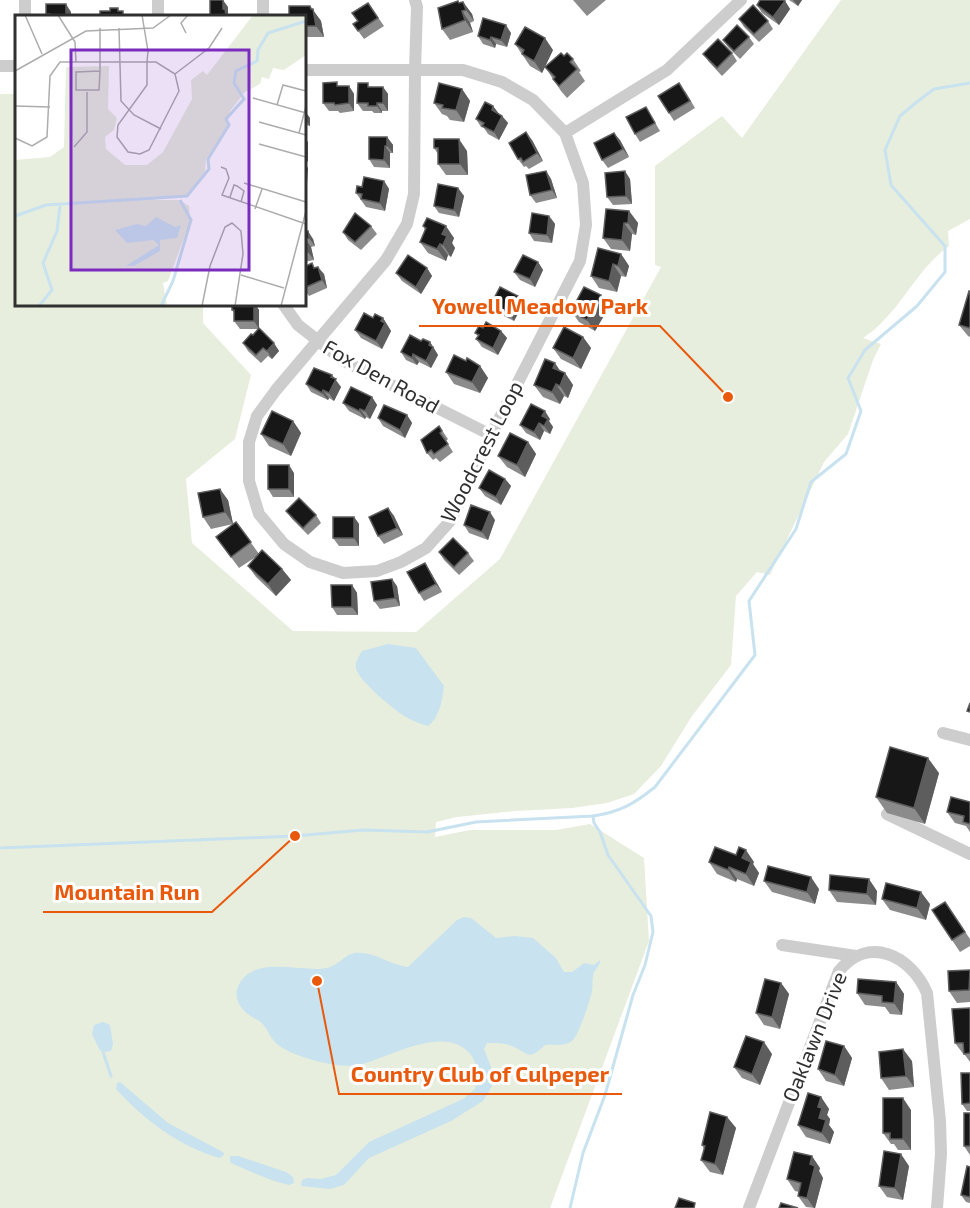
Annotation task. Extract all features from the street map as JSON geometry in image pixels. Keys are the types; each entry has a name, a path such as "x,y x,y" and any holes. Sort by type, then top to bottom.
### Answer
{"street":[{"path":"306,70 415,69 417,7 415,0"},
{"path":"565,133 667,70 741,0"},
{"name":"Woodcrest Loop","path":"415,69 463,70 502,82 533,100 565,133 583,183 586,225 580,261 491,435 451,520 426,548 401,562 377,570 343,573 310,562 284,544 259,514 249,481 249,442 257,416 276,390 386,260 407,224 414,194 415,69"},
{"name":"Fox Den Road","path":"284,306 298,325 344,361 491,435"},
{"path":"943,733 970,740"},
{"path":"886,814 970,854"},
{"path":"782,945 856,956"},
{"name":"Oaklawn Drive","path":"748,1208 839,971 845,963 856,956 877,952 897,958 916,972 927,993 940,1120 941,1154 936,1208"}],"green space":[{"path":"841,0 970,0 970,219 948,231 949,246 926,268 887,317 863,338 881,344 873,360 848,434 824,462 770,575 757,572 736,596 731,665 692,716 661,766 634,794 607,803 572,808 515,811 457,817 436,822 435,837 470,830 556,830 590,824 644,858 649,941 550,1208 0,1208 0,94 15,94 15,306 203,306 203,323 251,375 235,439 186,479 192,543 293,631 416,632 500,559 661,267 655,265 655,166 722,116 742,138"}],"water":[{"path":"388,644 416,648 444,686 438,713 428,726 401,714 369,687 358,673 356,664 362,651"},
{"path":"464,917 471,918 496,938 515,936 533,938 556,958 564,972 572,972 584,963 594,965 600,960 594,974 589,1001 575,1037 567,1044 545,1045 532,1054 509,1045 487,1043 484,1049 491,1067 492,1086 483,1101 451,1121 369,1158 344,1185 330,1189 301,1186 302,1180 307,1178 321,1179 336,1175 369,1142 463,1099 475,1089 476,1066 473,1058 463,1047 450,1042 419,1045 360,1065 342,1066 297,1055 277,1044 263,1024 244,1011 237,997 241,981 253,971 261,968 328,968 355,953 369,954 408,967 457,920"},
{"path":"103,1022 110,1025 113,1044 111,1051 103,1052 99,1049 92,1034 94,1025"},
{"path":"120,1082 168,1123 221,1151 224,1153 223,1156 219,1158 204,1153 163,1131 116,1089 117,1083"},
{"path":"230,1156 238,1156 286,1172 293,1177 294,1183 289,1185 260,1176 231,1163"}],"building":[{"path":"210,0 223,0 226,15 210,15"},
{"path":"760,0 785,1 773,17 757,5"},
{"path":"458,1 463,2 466,10 462,11 465,20 442,29 438,8"},
{"path":"368,3 378,18 358,31 353,24 358,21 352,13"},
{"path":"46,4 66,4 66,15 46,14"},
{"path":"753,5 768,21 754,34 739,19"},
{"path":"289,6 310,6 313,9 316,26 306,26 306,15 289,15"},
{"path":"110,8 118,8 118,11 123,11 123,15 100,15 100,11 110,11"},
{"path":"483,18 506,25 501,40 491,37 490,40 478,36"},
{"path":"737,25 749,37 734,51 723,40"},
{"path":"525,27 545,38 534,61 522,54 524,50 515,44"},
{"path":"718,39 732,53 717,68 703,54"},
{"path":"561,53 564,56 567,53 573,59 570,62 577,69 559,86 553,79 555,77 545,67"},
{"path":"337,82 337,86 349,86 349,103 335,105 334,103 323,103 323,83"},
{"path":"358,83 368,83 368,87 383,87 383,103 368,106 368,103 357,103"},
{"path":"439,83 462,89 456,110 442,108 443,105 434,103"},
{"path":"679,83 690,101 669,113 658,96"},
{"path":"485,102 493,106 492,110 502,116 494,132 482,126 484,123 476,119"},
{"path":"646,107 655,123 635,134 626,117"},
{"path":"526,132 537,153 523,162 521,158 518,159 509,143"},
{"path":"614,133 623,149 602,160 594,143"},
{"path":"369,137 387,137 384,160 369,159"},
{"path":"434,139 459,139 460,164 438,164 438,148 434,148"},
{"path":"546,171 552,190 530,195 526,175"},
{"path":"625,171 626,196 607,197 605,173"},
{"path":"364,177 384,181 380,203 361,199 362,194 356,193 357,186 362,187"},
{"path":"438,184 458,188 454,210 434,206"},
{"path":"606,209 629,211 628,223 624,223 622,240 603,238"},
{"path":"355,213 371,226 355,242 343,232"},
{"path":"532,213 549,216 547,235 529,233"},
{"path":"427,218 446,226 442,234 447,236 443,245 440,244 437,249 420,242 426,228 423,226"},
{"path":"598,248 621,254 618,266 613,264 609,281 591,276"},
{"path":"408,255 427,268 416,287 396,273"},
{"path":"523,255 538,262 530,279 514,272"},
{"path":"312,263 314,268 318,267 322,280 306,287 306,266"},
{"path":"500,287 518,296 509,313 491,304"},
{"path":"584,287 601,295 587,320 571,311"},
{"path":"970,291 970,328 959,325"},
{"path":"232,306 254,306 254,321 234,321 234,310"},
{"path":"364,313 373,318 375,314 383,318 381,321 385,323 376,341 355,330"},
{"path":"486,322 501,331 493,348 476,339 479,335 475,333 479,326 483,328"},
{"path":"564,327 583,337 573,358 553,348"},
{"path":"259,328 274,343 267,351 263,348 256,355 243,343"},
{"path":"410,335 421,341 423,339 430,342 429,345 433,347 426,361 413,354 412,358 401,352"},
{"path":"454,355 466,361 467,358 480,366 472,382 446,372"},
{"path":"545,359 555,363 553,368 565,373 560,386 556,384 552,392 534,385"},
{"path":"314,368 336,379 329,393 323,390 322,393 306,384"},
{"path":"351,387 372,397 365,411 360,409 359,411 343,403"},
{"path":"531,404 545,411 542,416 548,419 544,426 539,423 534,432 520,425"},
{"path":"384,405 407,415 400,430 378,418"},
{"path":"272,411 293,421 283,444 261,434"},
{"path":"439,426 442,431 440,433 448,444 434,454 431,450 427,453 421,440"},
{"path":"510,433 528,442 517,465 498,456"},
{"path":"268,465 289,465 289,489 268,489"},
{"path":"489,470 505,479 496,497 479,488"},
{"path":"220,489 225,512 203,517 198,493"},
{"path":"299,498 316,515 303,528 286,511"},
{"path":"471,505 490,512 482,532 464,525"},
{"path":"388,508 397,528 378,536 369,517"},
{"path":"333,517 354,517 354,538 333,538"},
{"path":"236,522 251,542 231,557 216,537"},
{"path":"453,538 468,553 454,567 439,552"},
{"path":"262,550 282,569 268,584 248,566"},
{"path":"425,563 436,584 419,593 407,572"},
{"path":"392,579 395,598 374,601 371,582"},
{"path":"331,585 352,585 352,607 332,607"},
{"path":"890,747 928,758 914,808 876,797"},
{"path":"951,797 970,802 970,824 963,822 964,816 947,812"},
{"path":"715,847 736,855 739,847 746,850 742,858 751,862 746,874 709,862"},
{"path":"768,866 811,877 807,892 764,881"},
{"path":"830,875 869,879 867,894 829,890"},
{"path":"886,883 921,892 917,908 882,899"},
{"path":"945,902 965,932 952,940 932,910"},
{"path":"970,970 969,990 949,991 948,971"},
{"path":"765,979 781,983 772,1017 756,1013"},
{"path":"858,979 896,982 894,1003 882,1002 882,996 857,993"},
{"path":"970,1008 970,1053 964,1054 963,1043 955,1043 952,1009"},
{"path":"746,1036 764,1042 752,1074 734,1067"},
{"path":"826,1041 844,1046 835,1075 818,1069"},
{"path":"903,1049 906,1076 881,1078 879,1052"},
{"path":"961,1073 970,1073 970,1103 962,1104"},
{"path":"808,1093 821,1097 818,1107 822,1108 819,1118 826,1120 822,1133 798,1125"},
{"path":"883,1098 903,1098 903,1139 890,1139 890,1133 883,1133"},
{"path":"710,1112 727,1117 715,1164 701,1160"},
{"path":"964,1113 970,1113 970,1146 964,1146"},
{"path":"884,1151 901,1154 895,1188 879,1186"},
{"path":"794,1152 812,1156 810,1164 815,1166 807,1198 798,1196 801,1183 787,1179"},
{"path":"967,1166 970,1167 970,1197 961,1195"},
{"path":"679,1198 695,1203 694,1208 675,1208"},
{"path":"781,1203 798,1208 779,1208"}],"waterway":[{"path":"0,848 295,836 363,830 427,832 476,822 593,816 626,806 655,787 755,655 749,601 796,529 811,482 846,454 861,411 848,378 865,350 917,306 945,272 945,246 891,185 885,150 900,116 918,101 934,89 970,83"},
{"path":"570,1208 583,1153 605,1095 653,932 651,916 608,855 593,816"},
{"path":"103,1052 111,1076"}],"place":[{"name":"Yowell Meadow Park","path":"728,397"},
{"name":"Mountain Run","path":"295,836"},
{"name":"Country Club of Culpeper","path":"317,981"}]}
